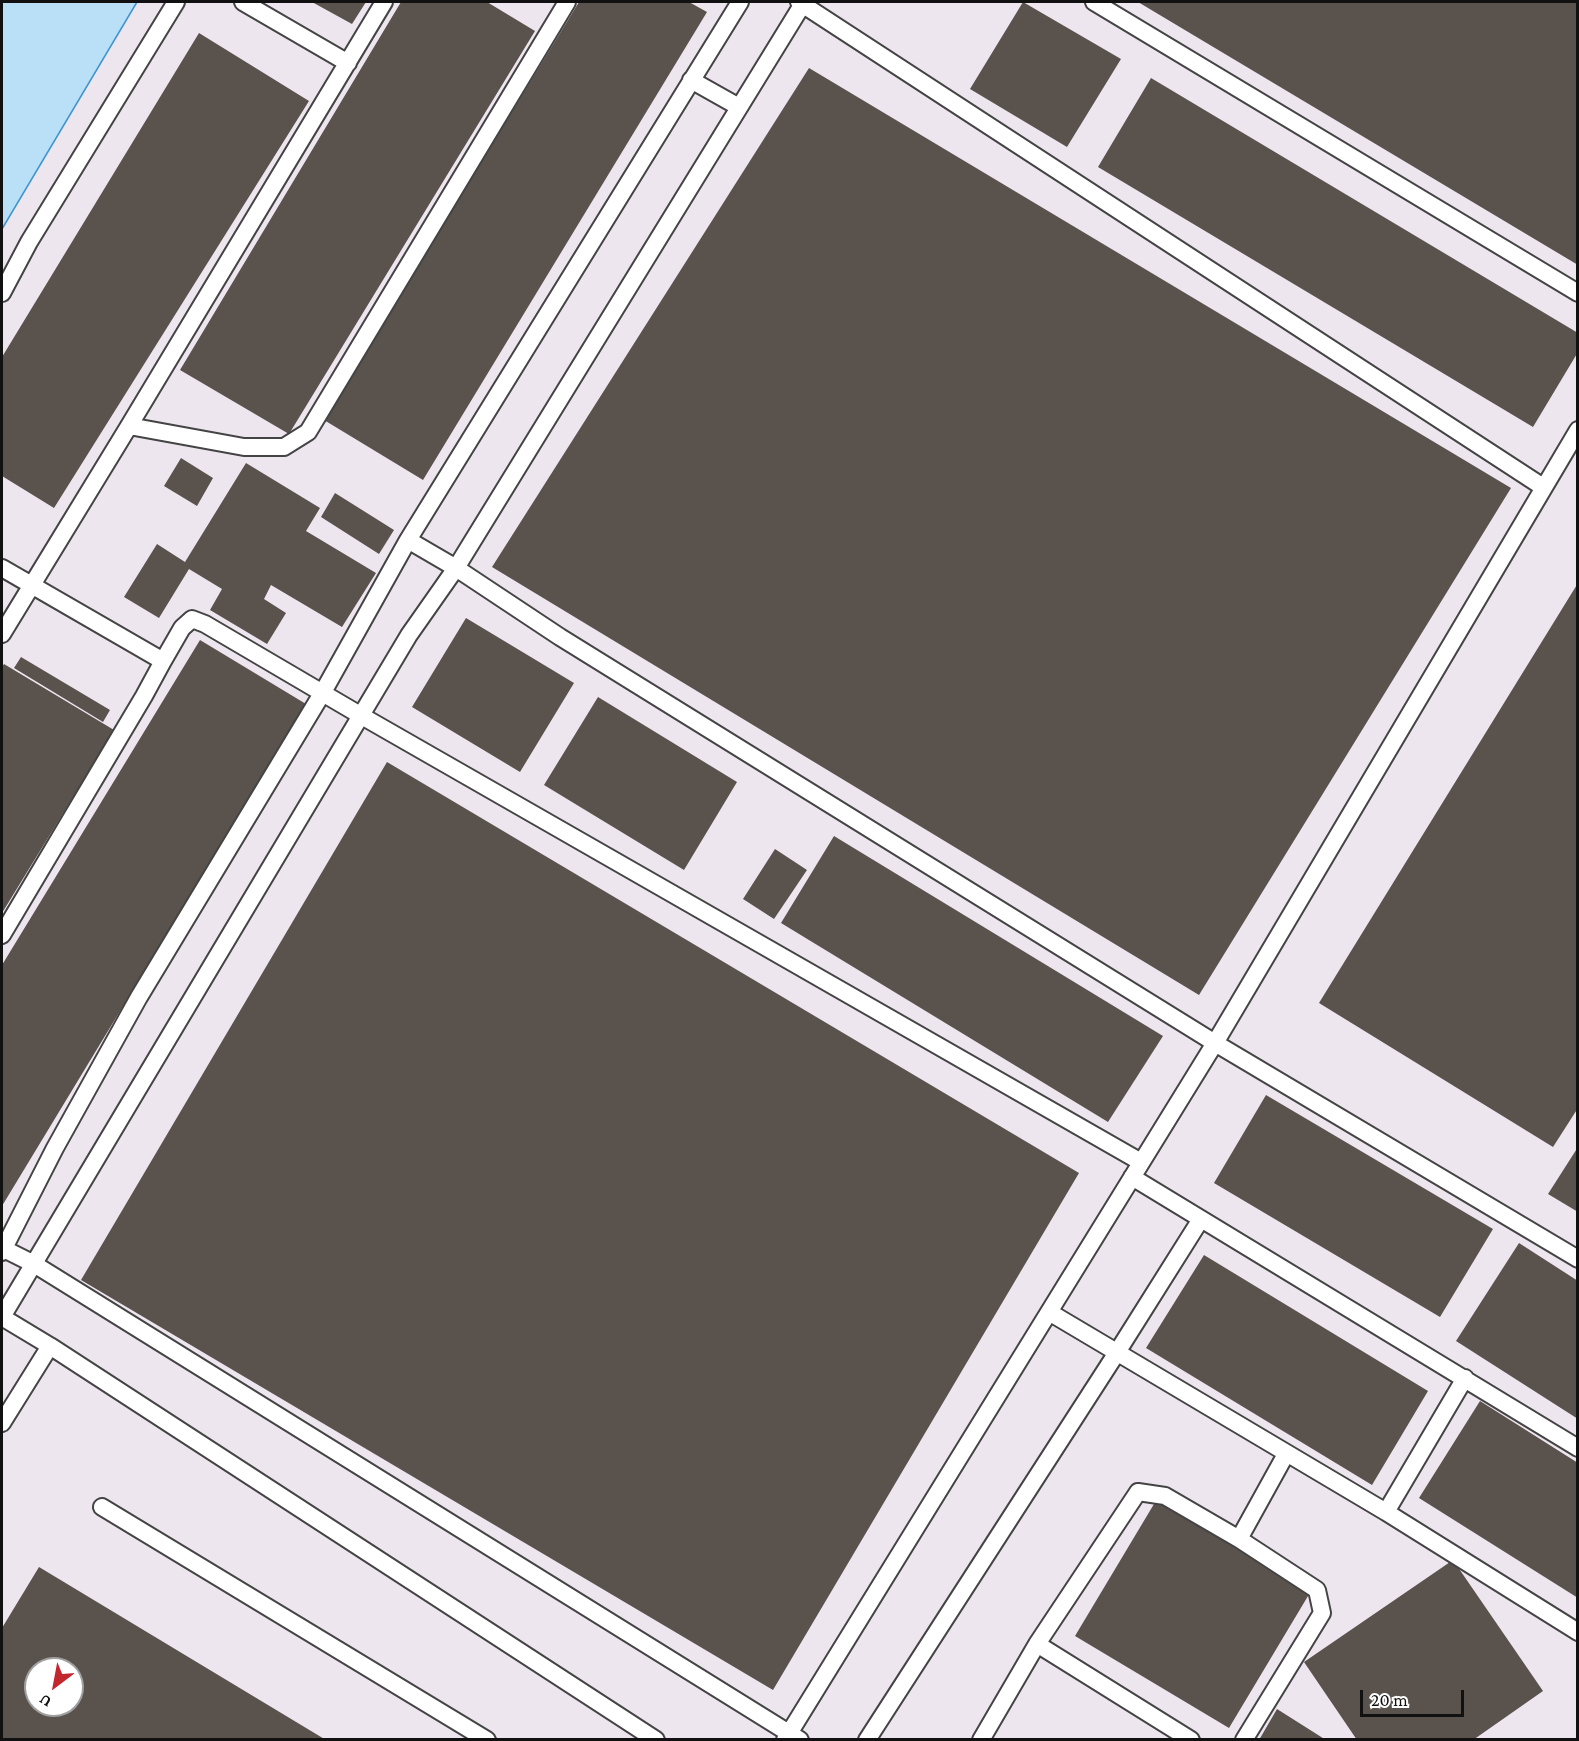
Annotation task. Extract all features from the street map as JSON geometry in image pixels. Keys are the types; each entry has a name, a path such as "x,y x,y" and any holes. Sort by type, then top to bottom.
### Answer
{"lane":[{"path":"2,293 35,232 176,2"},
{"path":"243,2 348,63"},
{"path":"2,634 384,2"},
{"path":"129,426 244,447 284,447 308,432 567,2"},
{"path":"740,2 696,82 408,540 323,692 139,997 2,1249 34,1264 792,1737 1215,1043 1578,430"},
{"path":"656,1740 2,1317 409,634 456,568 734,105 802,2 1543,487"},
{"path":"1094,2 1578,293"},
{"path":"696,82 734,105"},
{"path":"408,540 456,568 560,637 1215,1043 1578,1259"},
{"path":"2,568 163,661"},
{"path":"2,936 182,628 192,620 205,624 1141,1162"},
{"path":"1132,1177 1578,1448"},
{"path":"867,1740 1201,1219"},
{"path":"1049,1312 1116,1354 1386,1512 1578,1632"},
{"path":"2,1423 50,1346"},
{"path":"1386,1512 1466,1378"},
{"path":"1239,1539 1286,1454"},
{"path":"981,1740 1037,1644 1138,1492 1166,1496 1239,1539 1317,1590 1322,1613 1244,1740"},
{"path":"102,1507 487,1740"},
{"path":"1037,1644 1191,1740"}],"shaded area":[{"path":"2,2 1577,2 1577,1739 2,1740"}],"water":[{"path":"2,2 137,2 2,229"}],"building":[{"path":"312,2 366,2 352,24"},
{"path":"401,2 487,2 535,31 289,434 180,370"},
{"path":"579,2 689,2 707,12 423,480 324,420"},
{"path":"1023,2 1121,59 1067,147 970,89"},
{"path":"1138,2 1578,2 1578,265"},
{"path":"199,33 309,101 54,508 2,476 2,357"},
{"path":"809,68 1511,488 1199,995 492,567"},
{"path":"1151,78 1578,333 1578,352 1533,427 1098,167"},
{"path":"181,458 213,478 197,506 164,486"},
{"path":"246,463 320,508 306,531 376,573 342,627 271,585 264,599 286,613 267,644 210,610 222,589 189,569 159,618 124,597 157,544 185,562"},
{"path":"335,493 394,530 379,554 321,517"},
{"path":"1578,583 1578,1108 1553,1147 1319,1003"},
{"path":"466,618 574,683 520,772 412,707"},
{"path":"200,640 306,704 2,1206 2,965"},
{"path":"21,657 110,710 103,722 14,668"},
{"path":"4,664 114,730 2,913 2,667"},
{"path":"598,697 737,782 684,870 544,785"},
{"path":"387,762 1079,1173 773,1690 81,1280"},
{"path":"834,836 1163,1036 1108,1122 781,923"},
{"path":"775,849 807,870 774,919 743,899"},
{"path":"1266,1095 1493,1229 1440,1317 1214,1183"},
{"path":"1578,1147 1578,1212 1548,1194"},
{"path":"1519,1243 1578,1281 1578,1419 1456,1341"},
{"path":"1204,1255 1428,1391 1372,1485 1146,1348"},
{"path":"1480,1401 1578,1463 1578,1598 1419,1498"},
{"path":"1157,1499 1311,1591 1229,1728 1075,1636"},
{"path":"1453,1560 1543,1691 1473,1740 1357,1740 1304,1662"},
{"path":"39,1567 326,1740 2,1740 2,1628"},
{"path":"1277,1709 1326,1740 1259,1740"}]}
